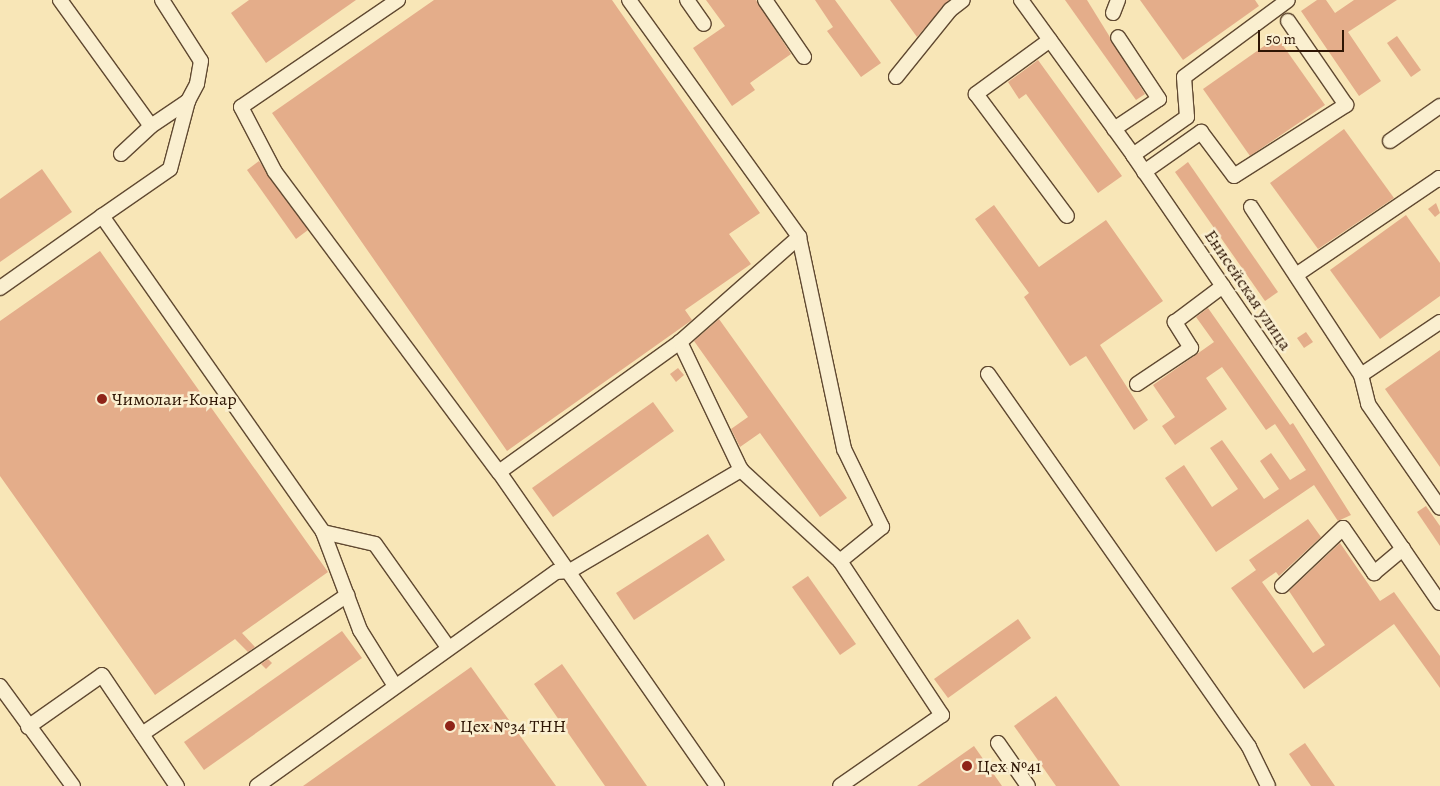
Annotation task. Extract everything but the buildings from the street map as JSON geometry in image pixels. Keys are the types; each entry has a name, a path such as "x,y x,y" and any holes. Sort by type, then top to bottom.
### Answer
{"street":[{"path":"60,0 151,126"},
{"path":"0,288 170,169 188,101 197,84 201,61 162,0"},
{"path":"398,0 241,107 275,172 499,472 570,571 717,786"},
{"path":"629,0 799,237 844,449 882,528 840,561"},
{"path":"686,0 704,24"},
{"path":"765,0 804,58"},
{"path":"896,77 950,10 963,0"},
{"name":"Енисейская улица","path":"1022,0 1133,155 1440,603"},
{"path":"1133,155 1186,117 1184,77 1288,0"},
{"path":"1144,172 1202,132 1234,176 1346,105 1288,21"},
{"path":"1114,129 1159,99 1118,37"},
{"path":"1050,40 976,94 1067,216"},
{"path":"121,154 151,126 188,101"},
{"path":"1390,141 1440,106"},
{"path":"1296,275 1440,180"},
{"path":"1251,207 1362,375 1368,404 1440,508"},
{"path":"102,216 323,532 360,630 395,686"},
{"path":"499,472 680,342 799,237"},
{"path":"1137,384 1191,348 1174,322 1223,286"},
{"path":"1362,375 1440,322"},
{"path":"680,342 741,470 840,561 942,715 840,786"},
{"path":"988,374 1249,747 1268,786"},
{"path":"257,786 448,647 556,572 570,571 741,470"},
{"path":"1282,586 1343,528 1374,573 1403,549"},
{"path":"323,532 375,544 448,647"},
{"path":"142,734 347,595"},
{"path":"28,727 102,675 177,786"},
{"path":"0,686 72,786"},
{"path":"998,743 1028,786"}],"place":[{"name":"Чимолаи-Конар","path":"102,399"},
{"name":"Цех №34 ТНН","path":"450,726"},
{"name":"Цех №41","path":"967,766"}]}
